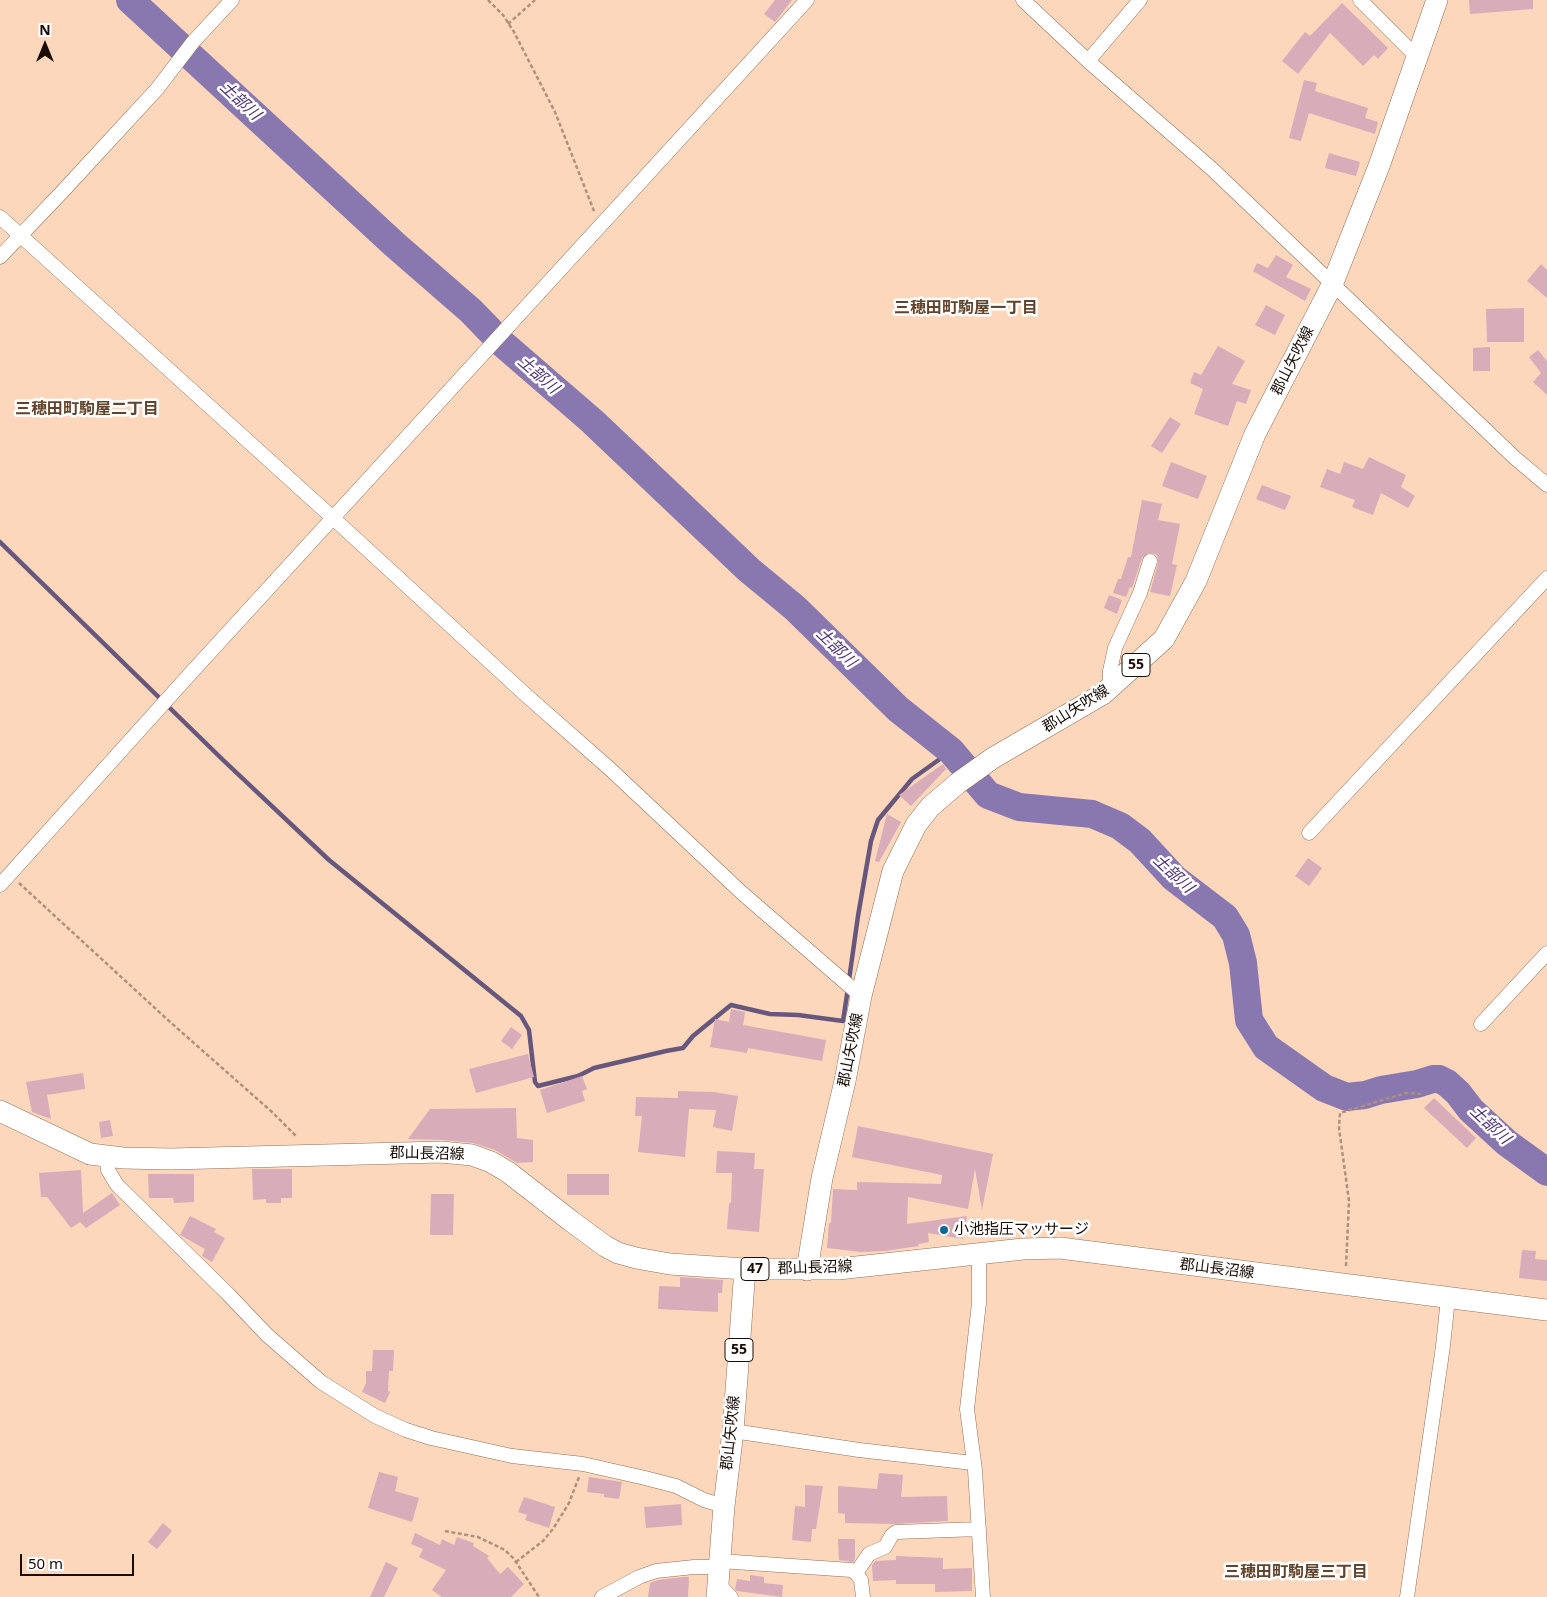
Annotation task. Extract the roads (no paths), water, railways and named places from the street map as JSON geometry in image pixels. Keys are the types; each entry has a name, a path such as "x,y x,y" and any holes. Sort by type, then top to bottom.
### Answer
{"main road":[{"name":"郡山矢吹線","path":"807,1270 822,1178 845,1081 861,996 893,871 916,825 930,807 958,783 993,758 1103,694 1164,639 1196,580 1255,434 1332,285 1380,166 1437,0"},
{"name":"郡山長沼線","path":"0,1111 90,1154 106,1156 171,1159 441,1152 472,1155 491,1162 508,1172 594,1239 618,1253 670,1264 745,1269 838,1269 1023,1249 1060,1248 1547,1310"},
{"name":"郡山矢吹線","path":"721,1581 724,1506 745,1269"}],"street":[{"path":"0,256 157,89 193,42 232,0"},
{"path":"0,886 78,797 102,773 172,694 510,326 601,223 807,0"},
{"path":"1023,0 1088,61 1212,169 1515,458 1547,485"},
{"path":"1088,61 1140,0"},
{"path":"1360,0 1417,56"},
{"path":"0,217 527,696 610,769 742,893 861,996"},
{"path":"1113,686 1110,671 1115,648 1140,593 1150,561"},
{"path":"1309,833 1547,578"},
{"path":"1481,1024 1547,953"},
{"path":"106,1156 108,1170 117,1185 267,1335 321,1382 375,1416 406,1430 432,1438 512,1456 583,1464 623,1472 676,1486 704,1500 724,1506"},
{"path":"979,1254 979,1303 967,1409 974,1463 983,1597"},
{"path":"1407,1597 1443,1346 1448,1298"},
{"path":"732,1431 859,1450 974,1463"},
{"path":"856,1573 869,1554 885,1547 896,1532 979,1528"},
{"path":"602,1597 630,1581 656,1571 694,1567 721,1581 851,1570 861,1580 863,1597"}],"waterway":[{"name":"土部川","path":"130,0 394,244 471,311 503,344 592,421 749,570 795,608 898,709 951,751 988,795 1019,807 1092,814 1120,826 1140,841 1174,878 1225,917 1236,935 1243,963 1249,1020 1266,1047 1324,1088 1347,1097 1439,1079 1447,1083 1458,1093 1471,1110 1507,1143 1547,1172"},
{"path":"0,542 222,759 329,860 521,1016 529,1030 535,1082 538,1086 578,1076 594,1068 683,1048 693,1036 731,1005 770,1014 798,1015 843,1021 848,988"},
{"path":"849,980 871,841 878,820 912,779 951,751"}],"place":[{"name":"小池指圧マッサージ","path":"944,1230"}],"district":[{"name":"三穂田町駒屋一丁目","path":"966,308"},
{"name":"三穂田町駒屋二丁目","path":"87,409"},
{"name":"三穂田町駒屋三丁目","path":"1296,1572"}]}
